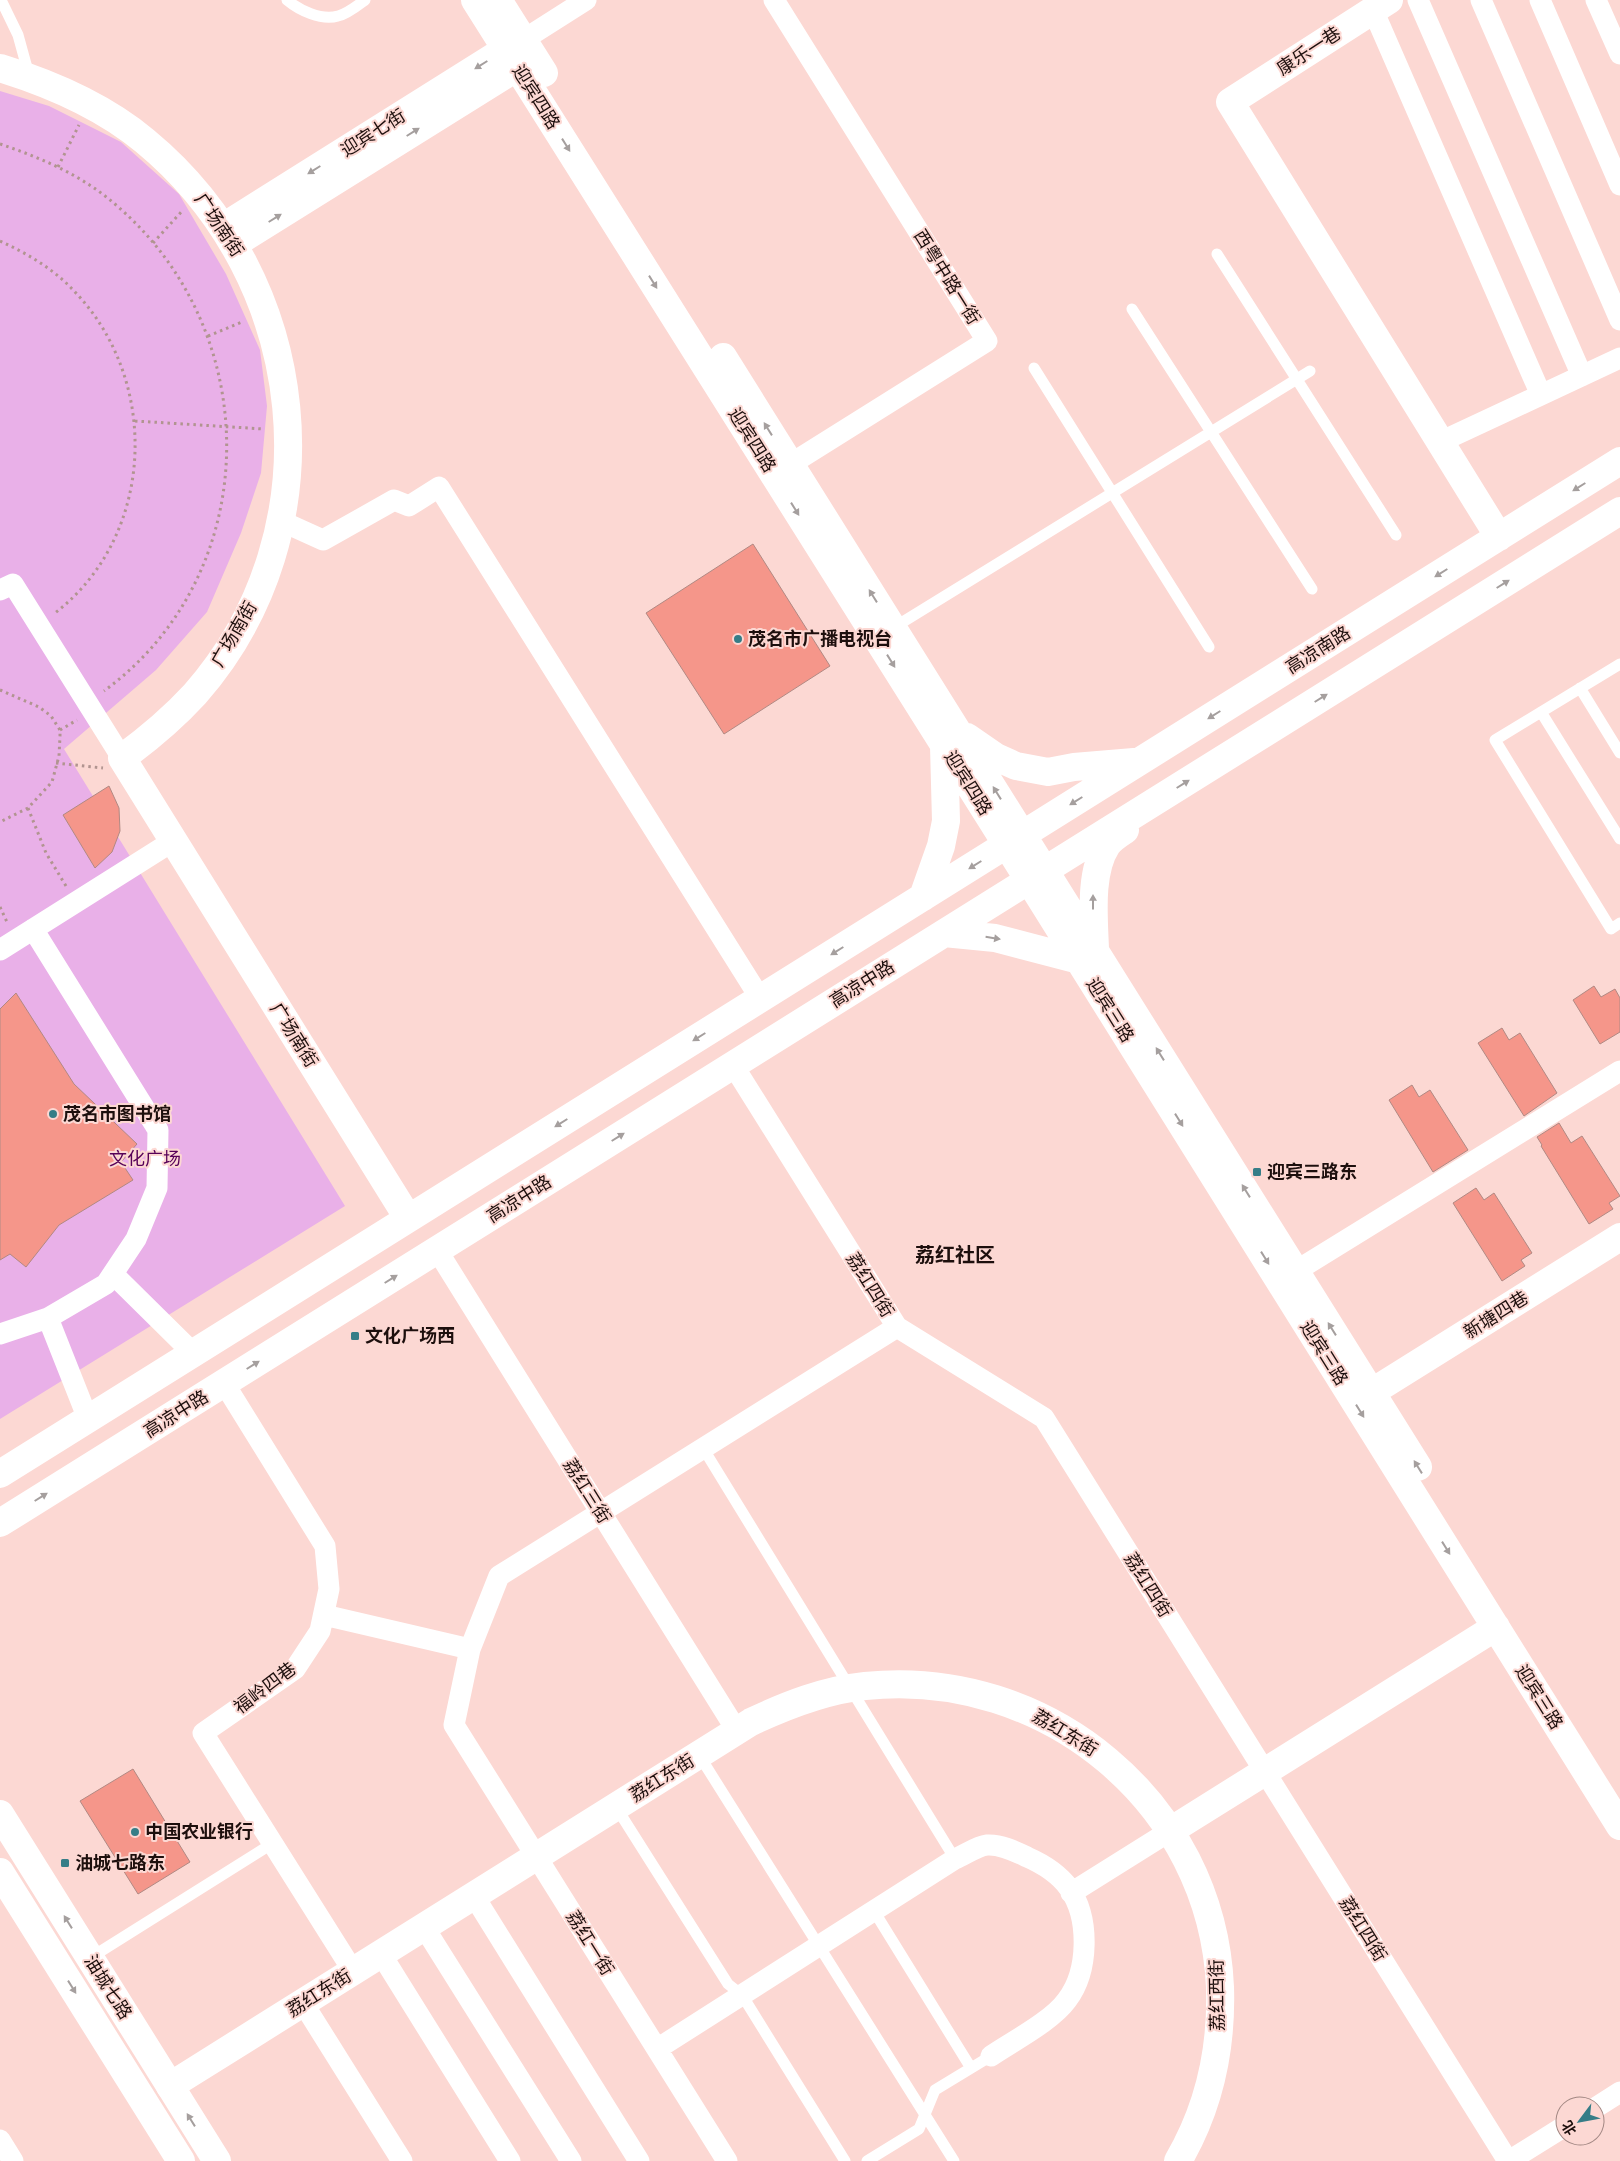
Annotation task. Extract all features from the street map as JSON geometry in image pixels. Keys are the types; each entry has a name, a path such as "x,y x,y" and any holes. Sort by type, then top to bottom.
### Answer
{"main road":[{"name":"迎宾四路","path":"475,0 520,53 1027,856"},
{"name":"迎宾四路","path":"498,0 520,53"},
{"name":"康乐一巷","path":"1381,5 1230,102 1440,442"},
{"name":"迎宾七街","path":"228,235 520,53"},
{"name":"广场南街","path":"0,68 30,77 90,104 144,140 169,162 198,194 228,235 247,267 266,312 280,359 288,431 286,488 281,521 272,552 252,606 233,641 215,668 195,694 172,717 122,758 408,1218"},
{"path":"1440,442 1499,537"},
{"name":"高凉南路","path":"1027,856 1138,762 1620,461"},
{"name":"迎宾四路","path":"782,469 893,628 951,738"},
{"path":"0,1474 923,896 1027,856 1158,799 1619,513"},
{"path":"1251,692 1273,728"},
{"path":"923,896 941,846 946,821 951,738 1016,766 1048,772 1074,767 1138,762"},
{"path":"944,933 995,938 1087,955 1093,896 1100,864 1107,845 1158,799"},
{"name":"高凉中路","path":"0,1523 944,933 1027,856"},
{"name":"迎宾三路","path":"1027,856 1496,1627 1620,1826"},
{"name":"迎宾三路","path":"1087,955 1296,1271 1620,1791"},
{"path":"809,968 832,1004"},
{"name":"新塘四巷","path":"1372,1392 1620,1237"},
{"path":"56,1439 78,1474"},
{"path":"1170,1831 1496,1627"},
{"name":"荔红东街","path":"170,2086 737,1731 778,1709 806,1699 851,1688 893,1684 952,1688 1010,1703 1037,1714 1088,1745 1112,1763 1146,1799 1170,1831"},
{"name":"油城七路","path":"0,1814 217,2161"},
{"name":"荔红西街","path":"1170,1831 1197,1885 1207,1913 1216,1950 1220,2003 1218,2040 1208,2092 1198,2121 1178,2161"},
{"name":"油城七路","path":"0,1872 181,2161"}],"street":[{"path":"520,53 586,0"},
{"name":"西粤中路一街","path":"774,0 987,342 782,469"},
{"path":"1418,0 1582,376"},
{"path":"1481,0 1620,320"},
{"path":"1540,0 1620,185"},
{"path":"1596,0 1620,54"},
{"path":"1381,5 1541,395"},
{"path":"1440,442 1620,358"},
{"path":"281,521 323,540 394,500 409,506 439,487 760,998"},
{"path":"0,590 13,584 122,758"},
{"path":"0,950 174,841"},
{"path":"0,1334 48,1318 106,1284 136,1239 157,1188 158,1130 33,929"},
{"name":"荔红四街","path":"733,1065 896,1327 1044,1418 1509,2161"},
{"path":"1296,1271 1620,1071"},
{"name":"荔红三街","path":"437,1250 737,1731"},
{"path":"113,1274 193,1353"},
{"path":"48,1318 88,1418"},
{"path":"324,1615 470,1649 499,1576 896,1327"},
{"name":"福岭四巷","path":"224,1383 325,1546 329,1588 320,1631 295,1669 203,1733 353,1972"},
{"name":"荔红一街","path":"470,1649 454,1725 726,2161"},
{"path":"1071,1893 1170,1831"},
{"path":"656,2049 956,1859 985,1845 999,1846 1047,1867 1071,1893 1084,1932 1083,1964 1078,1982 1067,2000 1053,2014 991,2056"},
{"path":"474,1896 639,2161"},
{"path":"424,1927 571,2161"},
{"path":"381,1954 510,2161"},
{"path":"303,2003 402,2161"},
{"path":"1605,2102 1620,2092"},
{"path":"1509,2161 1555,2132"},
{"path":"0,2140 13,2161"}],"lane":[{"path":"2,0 18,35 30,77"},
{"path":"287,0 296,8 320,16 337,16 365,0"},
{"path":"1217,254 1396,535"},
{"path":"1132,310 1312,589"},
{"path":"1034,368 1209,647"},
{"path":"893,628 1310,371"},
{"path":"1620,664 1495,740 1611,929 1620,923"},
{"path":"1580,688 1620,753"},
{"path":"1541,712 1620,839"},
{"path":"703,1448 956,1859"},
{"path":"699,1755 954,2161"},
{"path":"616,1807 728,1984 742,1995 845,2161"},
{"path":"90,1958 273,1843"},
{"path":"874,1911 971,2068"},
{"path":"867,2161 919,2129 935,2090 991,2056"}],"path":[{"path":"58,167 90,104"},
{"path":"0,144 58,167 88,184 116,205 154,243 183,284 208,336 221,378 227,427 226,479 211,545 198,576 178,613 141,659 116,682 87,703"},
{"path":"154,243 198,194"},
{"path":"0,241 38,260 75,292 91,310 105,331 122,366 132,397 135,420 136,444 133,484 125,515 116,537 91,577 64,606 39,626"},
{"path":"208,336 266,312"},
{"path":"135,420 288,431"},
{"path":"0,690 39,707 51,716 60,730 52,782 28,808 0,822"},
{"path":"56,763 104,768 122,758"},
{"path":"28,808 46,853 76,902"}],"green space":[{"name":"文化广场","path":"0,91 49,106 121,142 179,194 226,274 260,350 267,406 261,473 241,533 207,612 156,670 64,749 345,1206 0,1419"}],"building":[{"name":"茂名市广播电视台","path":"753,544 830,666 724,734 646,613"},
{"path":"109,786 119,808 120,831 112,852 95,868 63,815"},
{"path":"1594,986 1601,997 1615,989 1620,998 1620,1032 1600,1044 1573,1000"},
{"name":"茂名市图书馆","path":"16,993 74,1084 137,1144 121,1162 133,1180 59,1225 26,1267 10,1254 0,1260 0,1009"},
{"path":"1502,1028 1509,1040 1520,1033 1557,1093 1524,1116 1478,1043"},
{"path":"1412,1085 1419,1097 1430,1090 1468,1150 1433,1172 1389,1100"},
{"path":"1559,1123 1571,1143 1582,1136 1620,1196 1609,1203 1613,1209 1589,1224 1537,1137"},
{"path":"1476,1188 1484,1200 1494,1193 1532,1253 1521,1260 1525,1266 1502,1281 1453,1203"},
{"name":"中国农业银行","path":"133,1769 190,1862 138,1894 80,1801"}],"place":[{"name":"茂名市广播电视台","path":"738,639"},
{"name":"茂名市图书馆","path":"53,1114"},
{"name":"迎宾三路东","path":"1257,1172"},
{"name":"文化广场西","path":"355,1336"},
{"name":"中国农业银行","path":"135,1832"},
{"name":"油城七路东","path":"65,1863"}],"district":[{"name":"荔红社区","path":"955,1255"}]}
